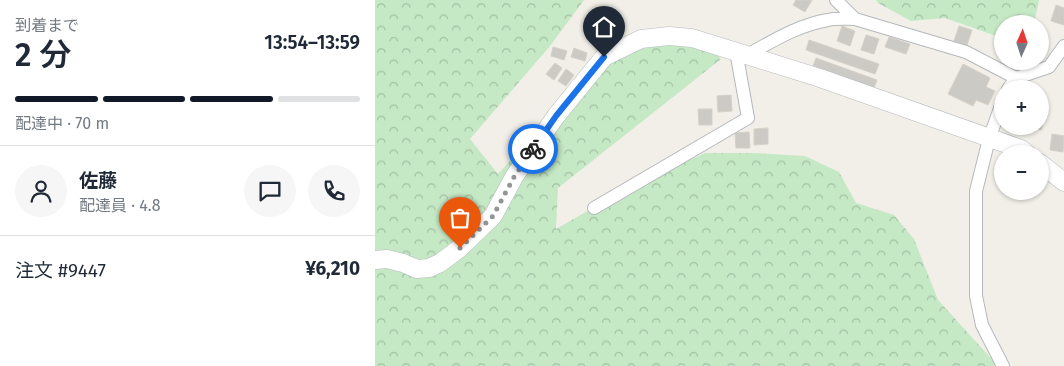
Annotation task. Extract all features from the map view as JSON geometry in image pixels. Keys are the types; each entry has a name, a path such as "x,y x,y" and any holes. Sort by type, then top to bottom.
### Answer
{"street":[{"path":"836,0 855,19"},
{"path":"742,53 807,25 829,20 855,19 966,52 1006,80"},
{"path":"375,260 387,259 417,269 429,268 460,248 493,216 514,177 556,116 604,57 641,39 669,36 691,38 820,78 1009,145"},
{"path":"1021,80 1049,67 1064,46"},
{"path":"594,208 747,118 742,53"},
{"path":"994,124 977,191 976,296 982,325 1003,366"},
{"path":"1049,170 1064,182"}],"green space":[{"path":"375,0 584,0 550,46 470,139 498,174 588,76 635,46 668,41 712,50 721,59 558,188 556,229 624,190 705,153 805,156 839,172 856,203 894,215 914,239 938,300 998,366 375,366"},
{"path":"876,0 1039,0 1036,15 994,15 994,35 945,18 911,21 878,3"}],"building":[{"path":"796,0 812,0 805,12 793,5"},
{"path":"1056,5 1064,8 1064,25 1051,21"},
{"path":"842,26 855,31 850,46 837,41"},
{"path":"959,26 972,30 967,45 954,41"},
{"path":"866,35 879,39 874,54 861,50"},
{"path":"889,37 910,44 906,54 885,47"},
{"path":"809,40 879,64 875,74 806,50"},
{"path":"553,47 567,51 564,60 551,56"},
{"path":"574,48 587,53 585,61 571,57"},
{"path":"816,58 877,80 874,88 813,66"},
{"path":"555,63 562,68 554,80 546,74"},
{"path":"963,64 990,78 986,87 994,91 988,105 976,100 973,106 948,94"},
{"path":"566,69 574,75 566,86 558,81"},
{"path":"731,95 732,111 718,112 717,96"},
{"path":"698,109 712,109 712,125 699,125"},
{"path":"768,128 768,144 754,145 754,129"},
{"path":"749,132 750,148 736,148 735,133"},
{"path":"1052,134 1064,136 1063,152 1050,150"}],"way so far":[{"path":"460,248 493,216 514,177 533,149"}],"route":[{"path":"533,149 556,116 604,57"}]}
